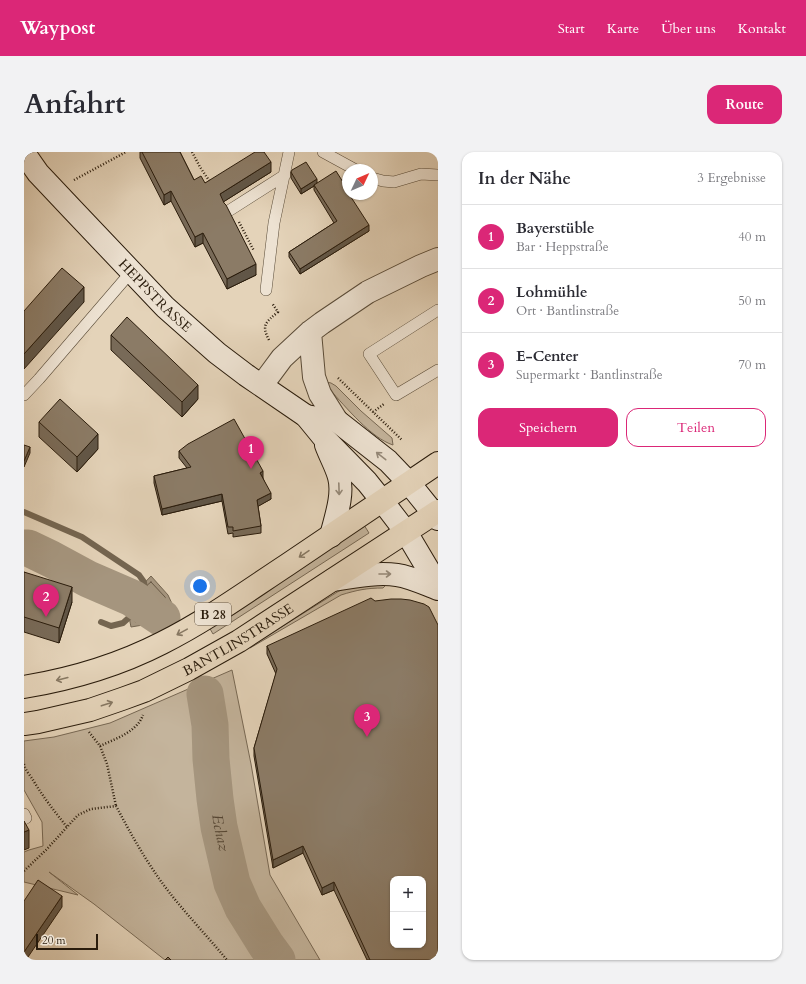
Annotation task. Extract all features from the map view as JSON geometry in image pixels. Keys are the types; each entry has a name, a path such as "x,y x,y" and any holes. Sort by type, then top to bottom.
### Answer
{"main road":[{"name":"B 28","path":"24,687 59,680 110,665 161,643 210,615 383,502 438,463"},
{"name":"BANTLINSTRASSE","path":"24,724 44,721 90,710 159,684 189,669 239,642 406,532 437,515"}],"street":[{"name":"HEPPSTRASSE","path":"24,153 54,190 165,307 217,353 306,416 324,438 367,482 383,502 406,532 438,586"},
{"path":"262,385 282,358 310,332 368,292 438,259"},
{"path":"310,332 314,377 320,394 337,421"},
{"name":"HEPPSTRASSE","path":"306,416 337,421 388,461 437,515"},
{"path":"324,438 339,478 340,494 331,536"},
{"path":"333,580 384,574 396,575 403,576 438,589"}],"lane":[{"path":"266,290 274,223 289,152"},
{"path":"323,152 345,164"},
{"path":"230,210 285,174"},
{"path":"378,180 394,182 422,174 438,175"},
{"path":"24,395 131,272"},
{"path":"438,310 369,354 396,395 438,370"},
{"path":"24,814 26,818 24,819"}],"path":[{"path":"54,190 126,152"},
{"path":"266,290 278,312 266,322 266,333 268,339 282,358"},
{"path":"334,375 402,440"},
{"path":"100,746 130,731 142,718"},
{"path":"89,731 100,746 107,764 116,806 154,872 226,960"},
{"path":"24,764 40,792 67,827"},
{"path":"24,871 47,849 78,815 91,809 116,806"}],"shaded area":[{"path":"326,382 336,386 361,411 392,438 393,445 376,436 359,421 330,390"},
{"path":"364,525 369,533 213,634 209,627"},
{"path":"388,583 383,588 372,588 341,595 250,648 249,647 339,591 351,586"},
{"path":"232,670 251,764 270,875 320,960 165,960 94,904 49,872 78,895 24,882 24,852 43,846 42,822 24,790 24,741 54,737 110,723"}],"water":[{"path":"151,576 168,595 174,608 162,618 143,625 131,627 127,607 138,590"}],"building":[{"path":"142,152 180,152 194,180 201,176 205,183 255,152 264,152 271,162 220,194 256,264 227,279 203,233 195,237 171,191 164,195"},
{"path":"306,162 317,179 301,189 291,172"},
{"path":"336,171 342,180 342,200 353,200 369,225 300,269 289,252 337,221 314,185"},
{"path":"62,268 84,287 24,354 24,311"},
{"path":"127,317 198,385 182,402 111,335"},
{"path":"60,399 98,434 77,457 39,422"},
{"path":"234,419 263,471 260,473 271,493 257,500 261,526 233,531 233,527 228,527 222,494 162,509 154,476 191,467 179,451 188,444"},
{"path":"24,445 30,447 24,461"},
{"path":"24,572 72,587 59,628 24,617"},
{"path":"371,598 375,601 391,599 410,600 429,607 438,625 438,960 370,960 334,882 322,888 303,846 273,860 254,748 277,669 267,646"},
{"path":"24,821 29,830 24,832"},
{"path":"38,880 62,896 24,952 24,901"}],"waterway":[{"path":"24,512 82,537 139,575 144,582 145,590"},
{"name":"Echaz","path":"24,548 28,548 88,579 132,598 162,618"},
{"path":"101,622 111,626 123,623 134,613"},
{"name":"Echaz","path":"205,694 210,725 211,759 215,799 219,827 232,883 243,908 277,960"}],"place":[{"name":"Bayerstüble","path":"251,469"},
{"name":"Lohmühle","path":"46,617"},
{"name":"E-Center","path":"367,737"}]}
